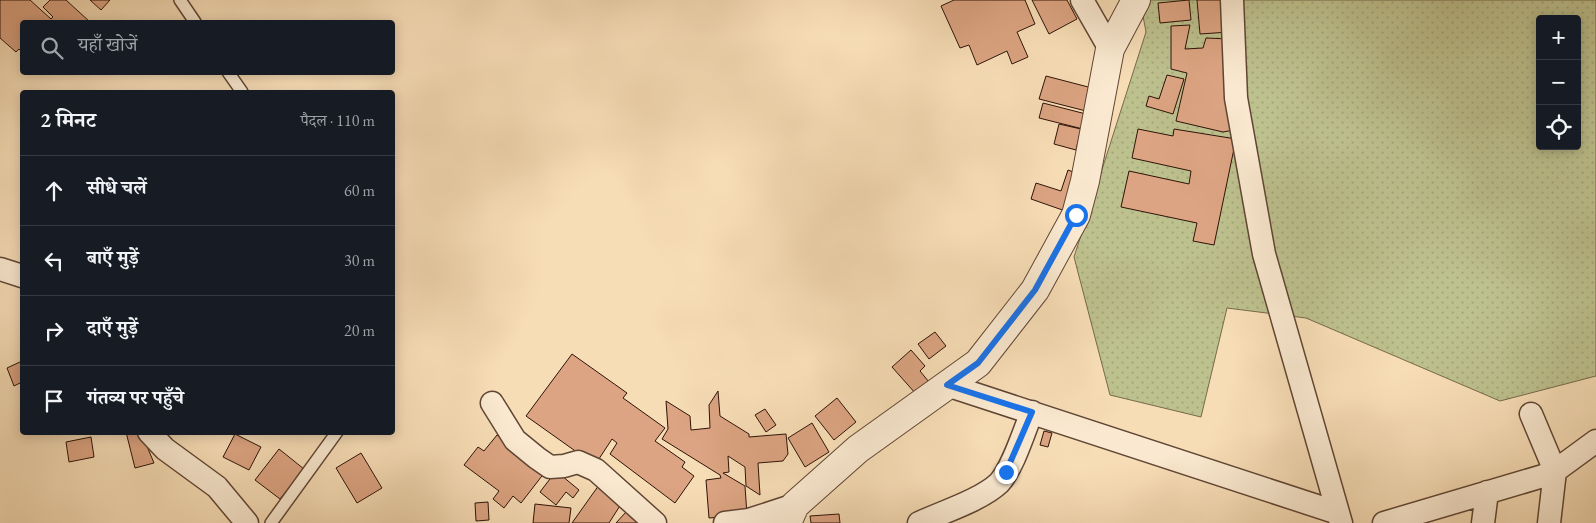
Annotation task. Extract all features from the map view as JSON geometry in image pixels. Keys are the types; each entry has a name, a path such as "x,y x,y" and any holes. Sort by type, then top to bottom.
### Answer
{"street":[{"path":"1082,0 1110,49"},
{"path":"1232,0 1236,98 1264,254 1340,518"},
{"path":"725,523 791,514 858,449 978,363 1035,290 1076,215 1085,181 1110,49 1139,1"},
{"path":"0,269 20,275"},
{"path":"947,385 1032,412 1340,518"},
{"path":"492,403 515,440 537,458 550,467 578,462 596,470 656,523"},
{"path":"919,523 986,492 1000,482 1032,412"},
{"path":"1531,414 1555,471 1550,523"},
{"path":"151,435 165,449 217,487 247,523"},
{"path":"1384,523 1438,516 1487,492 1555,471 1596,441"},
{"path":"1484,523 1487,492"}],"lane":[{"path":"180,0 194,20"},
{"path":"230,75 241,90"},
{"path":"271,523 335,435"}],"green space":[{"path":"1140,0 1596,0 1596,376 1500,401 1306,318 1227,308 1201,417 1110,395 1074,257 1146,32"}],"building":[{"path":"0,0 30,0 51,19 53,17 43,7 50,0 66,0 88,20 20,20 20,50 16,52 0,38"},
{"path":"90,0 110,0 101,10"},
{"path":"954,0 1025,0 1035,24 1017,32 1028,57 1012,64 1007,51 977,65 969,45 960,48 941,6"},
{"path":"1032,0 1067,0 1077,19 1049,34"},
{"path":"1189,0 1191,20 1160,23 1158,3"},
{"path":"1197,0 1226,0 1229,32 1200,34"},
{"path":"1190,25 1185,49 1203,48 1206,38 1229,39 1234,130 1223,132 1176,121 1187,73 1171,69 1171,26"},
{"path":"1167,75 1184,79 1173,114 1146,106 1149,96 1159,99"},
{"path":"1046,76 1092,88 1086,111 1039,99"},
{"path":"1043,103 1086,114 1083,129 1039,118"},
{"path":"1059,124 1081,129 1076,150 1054,144"},
{"path":"1138,129 1173,136 1174,129 1236,139 1214,245 1193,241 1197,223 1121,207 1129,171 1189,184 1191,171 1132,158"},
{"path":"1068,170 1084,176 1071,213 1031,199 1036,183 1061,191"},
{"path":"935,332 946,346 929,359 918,344"},
{"path":"911,350 925,366 920,371 929,382 916,394 892,367"},
{"path":"572,354 627,393 623,398 665,428 655,441 685,462 682,467 694,476 675,503 610,454 617,443 612,439 595,465 526,416"},
{"path":"20,362 20,383 14,386 7,368"},
{"path":"718,391 720,416 749,434 749,437 786,434 788,454 783,461 758,463 760,495 746,486 745,467 728,456 729,472 723,473 745,486 747,515 709,518 706,480 721,478 720,475 662,439 668,429 666,401 690,416 691,430 710,428 709,405"},
{"path":"837,398 856,422 834,440 815,416"},
{"path":"765,409 776,425 766,432 755,415"},
{"path":"812,423 829,452 805,467 788,438"},
{"path":"1044,431 1052,433 1048,447 1040,445"},
{"path":"127,435 142,435 154,463 135,468"},
{"path":"234,435 261,447 249,470 223,457"},
{"path":"497,435 545,472 521,503 513,496 504,508 493,499 499,491 464,465 478,447 484,451"},
{"path":"91,437 94,457 69,462 66,442"},
{"path":"279,449 304,469 280,499 255,480"},
{"path":"361,453 382,488 357,503 336,468"},
{"path":"556,471 579,490 573,498 566,492 556,505 540,492"},
{"path":"599,485 623,501 609,523 572,523"},
{"path":"488,502 489,520 476,521 475,503"},
{"path":"535,504 571,508 569,523 533,523"},
{"path":"626,512 639,523 616,523"},
{"path":"839,514 840,523 811,523 810,516"}],"route":[{"path":"1006,472 1032,412 947,385 978,363 1035,290 1076,215"}]}
